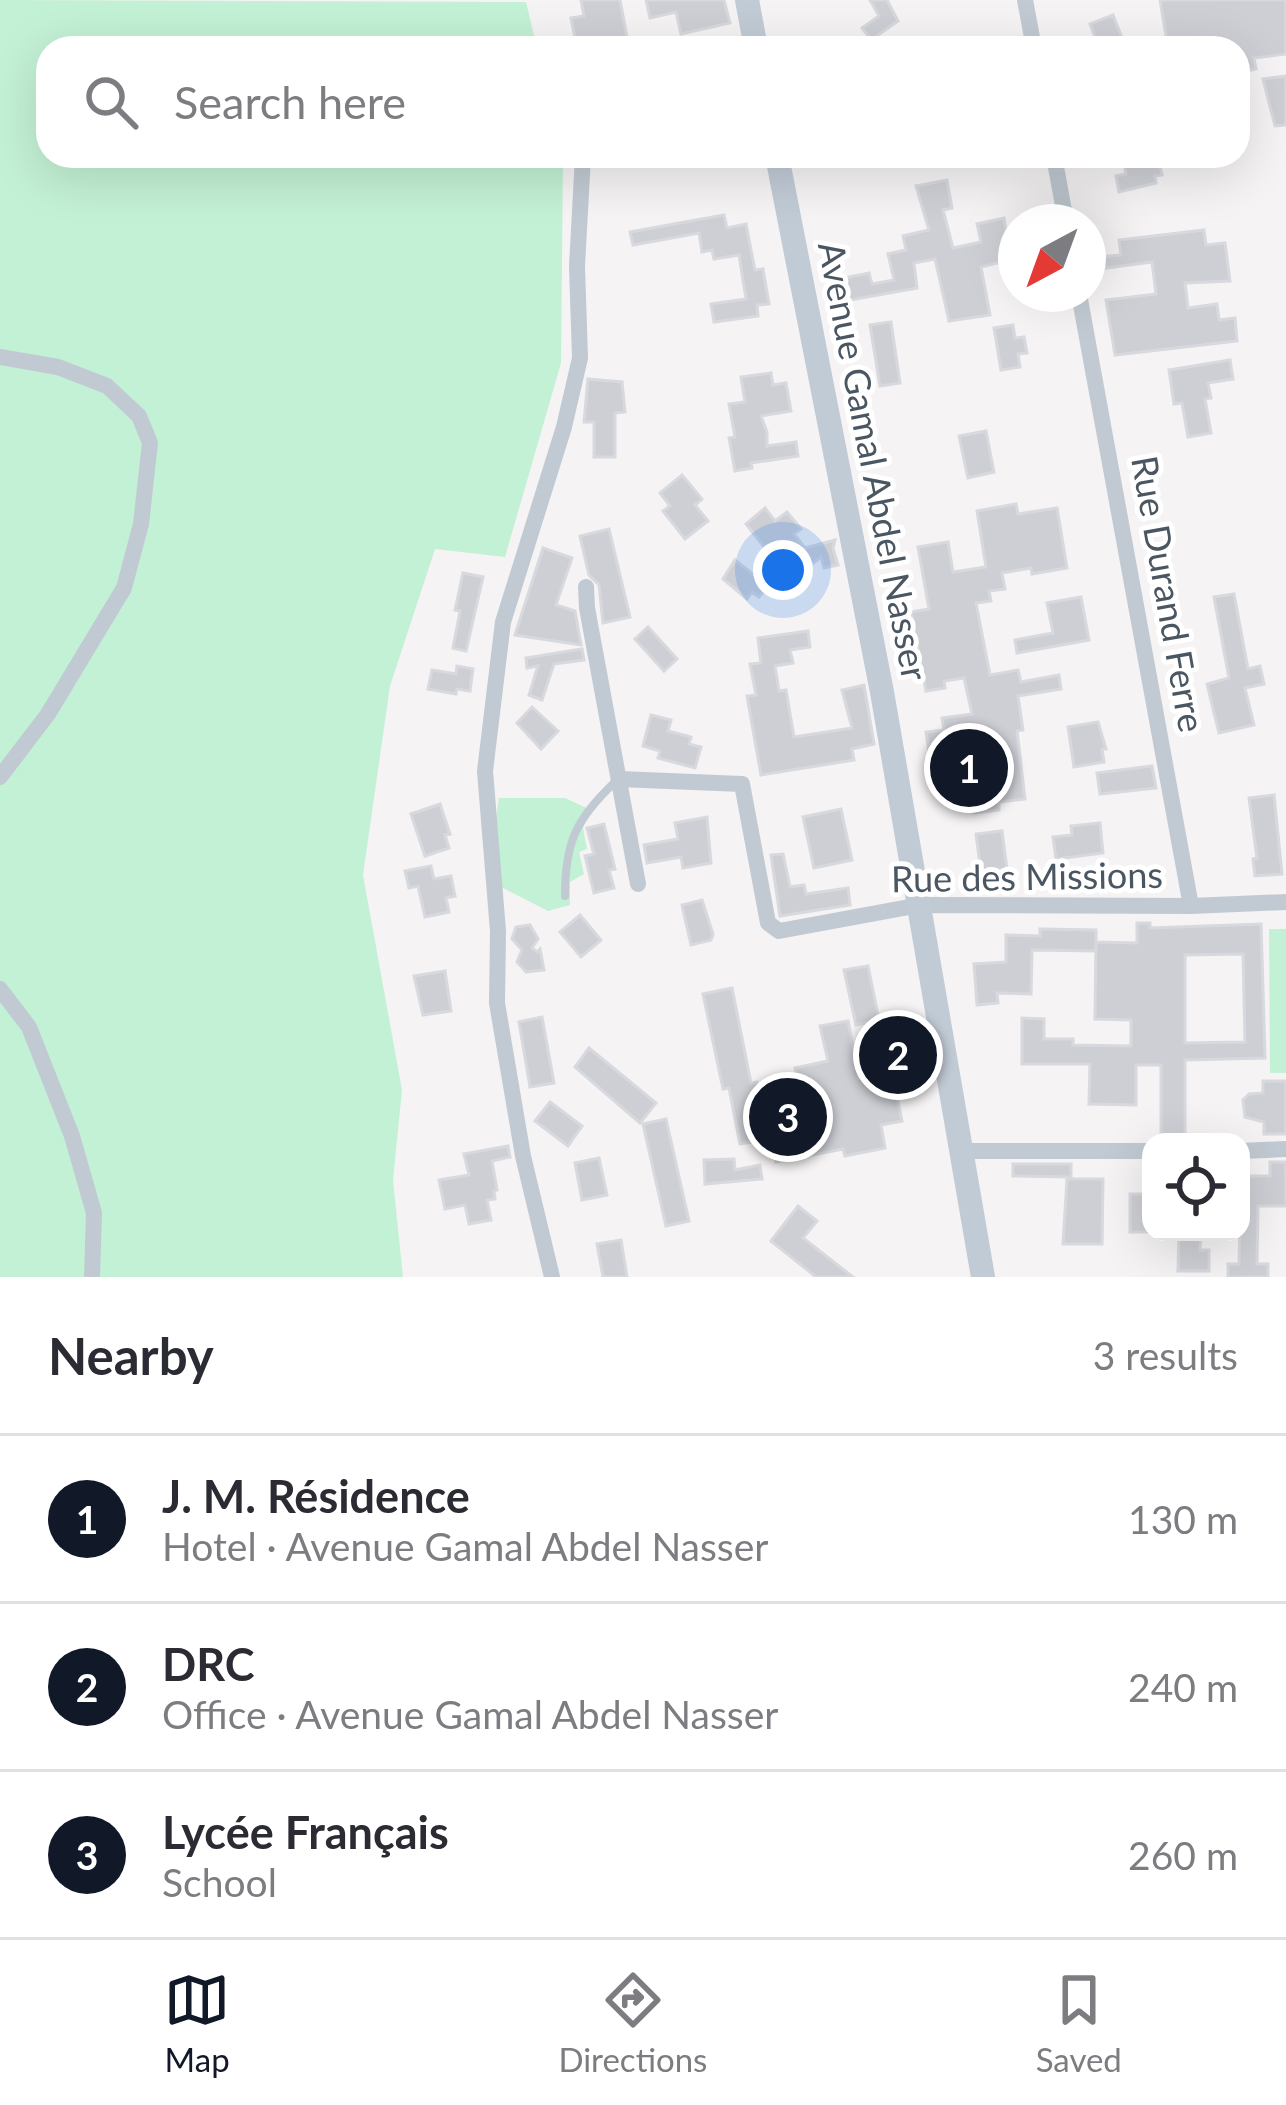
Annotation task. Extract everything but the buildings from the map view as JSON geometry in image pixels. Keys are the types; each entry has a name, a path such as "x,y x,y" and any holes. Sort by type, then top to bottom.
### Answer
{"street":[{"path":"747,0 754,36"},
{"path":"1025,0 1032,36"},
{"path":"552,1277 523,1156 497,1003 498,932 484,771 503,622 580,358 577,266 582,168"},
{"name":"Avenue Gamal Abdel Nasser","path":"779,168 920,905 982,1277"},
{"path":"1056,168 1063,204"},
{"name":"Rue Durand Ferre","path":"1082,312 1191,906"},
{"path":"0,356 58,367 107,386 139,416 151,443 149,475 124,588 48,715 0,777"},
{"path":"586,587 586,608 638,884"},
{"name":"Rue des Missions","path":"619,778 742,784 772,929 779,931 920,905 1286,902"},
{"path":"0,988 29,1027 73,1136 94,1214 92,1277"},
{"path":"1250,1151 1286,1149"},
{"path":"963,1151 1142,1151"}],"lane":[{"path":"565,896 565,861 577,823 619,778"}],"green space":[{"path":"0,0 526,2 534,36 36,36 36,168 563,168 561,363 505,557 435,549 390,686 363,875 402,1090 393,1180 403,1277 0,1277"},
{"path":"499,798 565,798 591,810 583,828 587,849 579,852 584,874 570,882 570,905 548,911 501,887 494,831"},
{"path":"1269,929 1286,929 1286,1073 1270,1073"}],"place":[{"name":"J. M. Résidence","path":"969,768"},
{"name":"DRC","path":"898,1055"},
{"name":"Lycée Français","path":"788,1117"}]}
